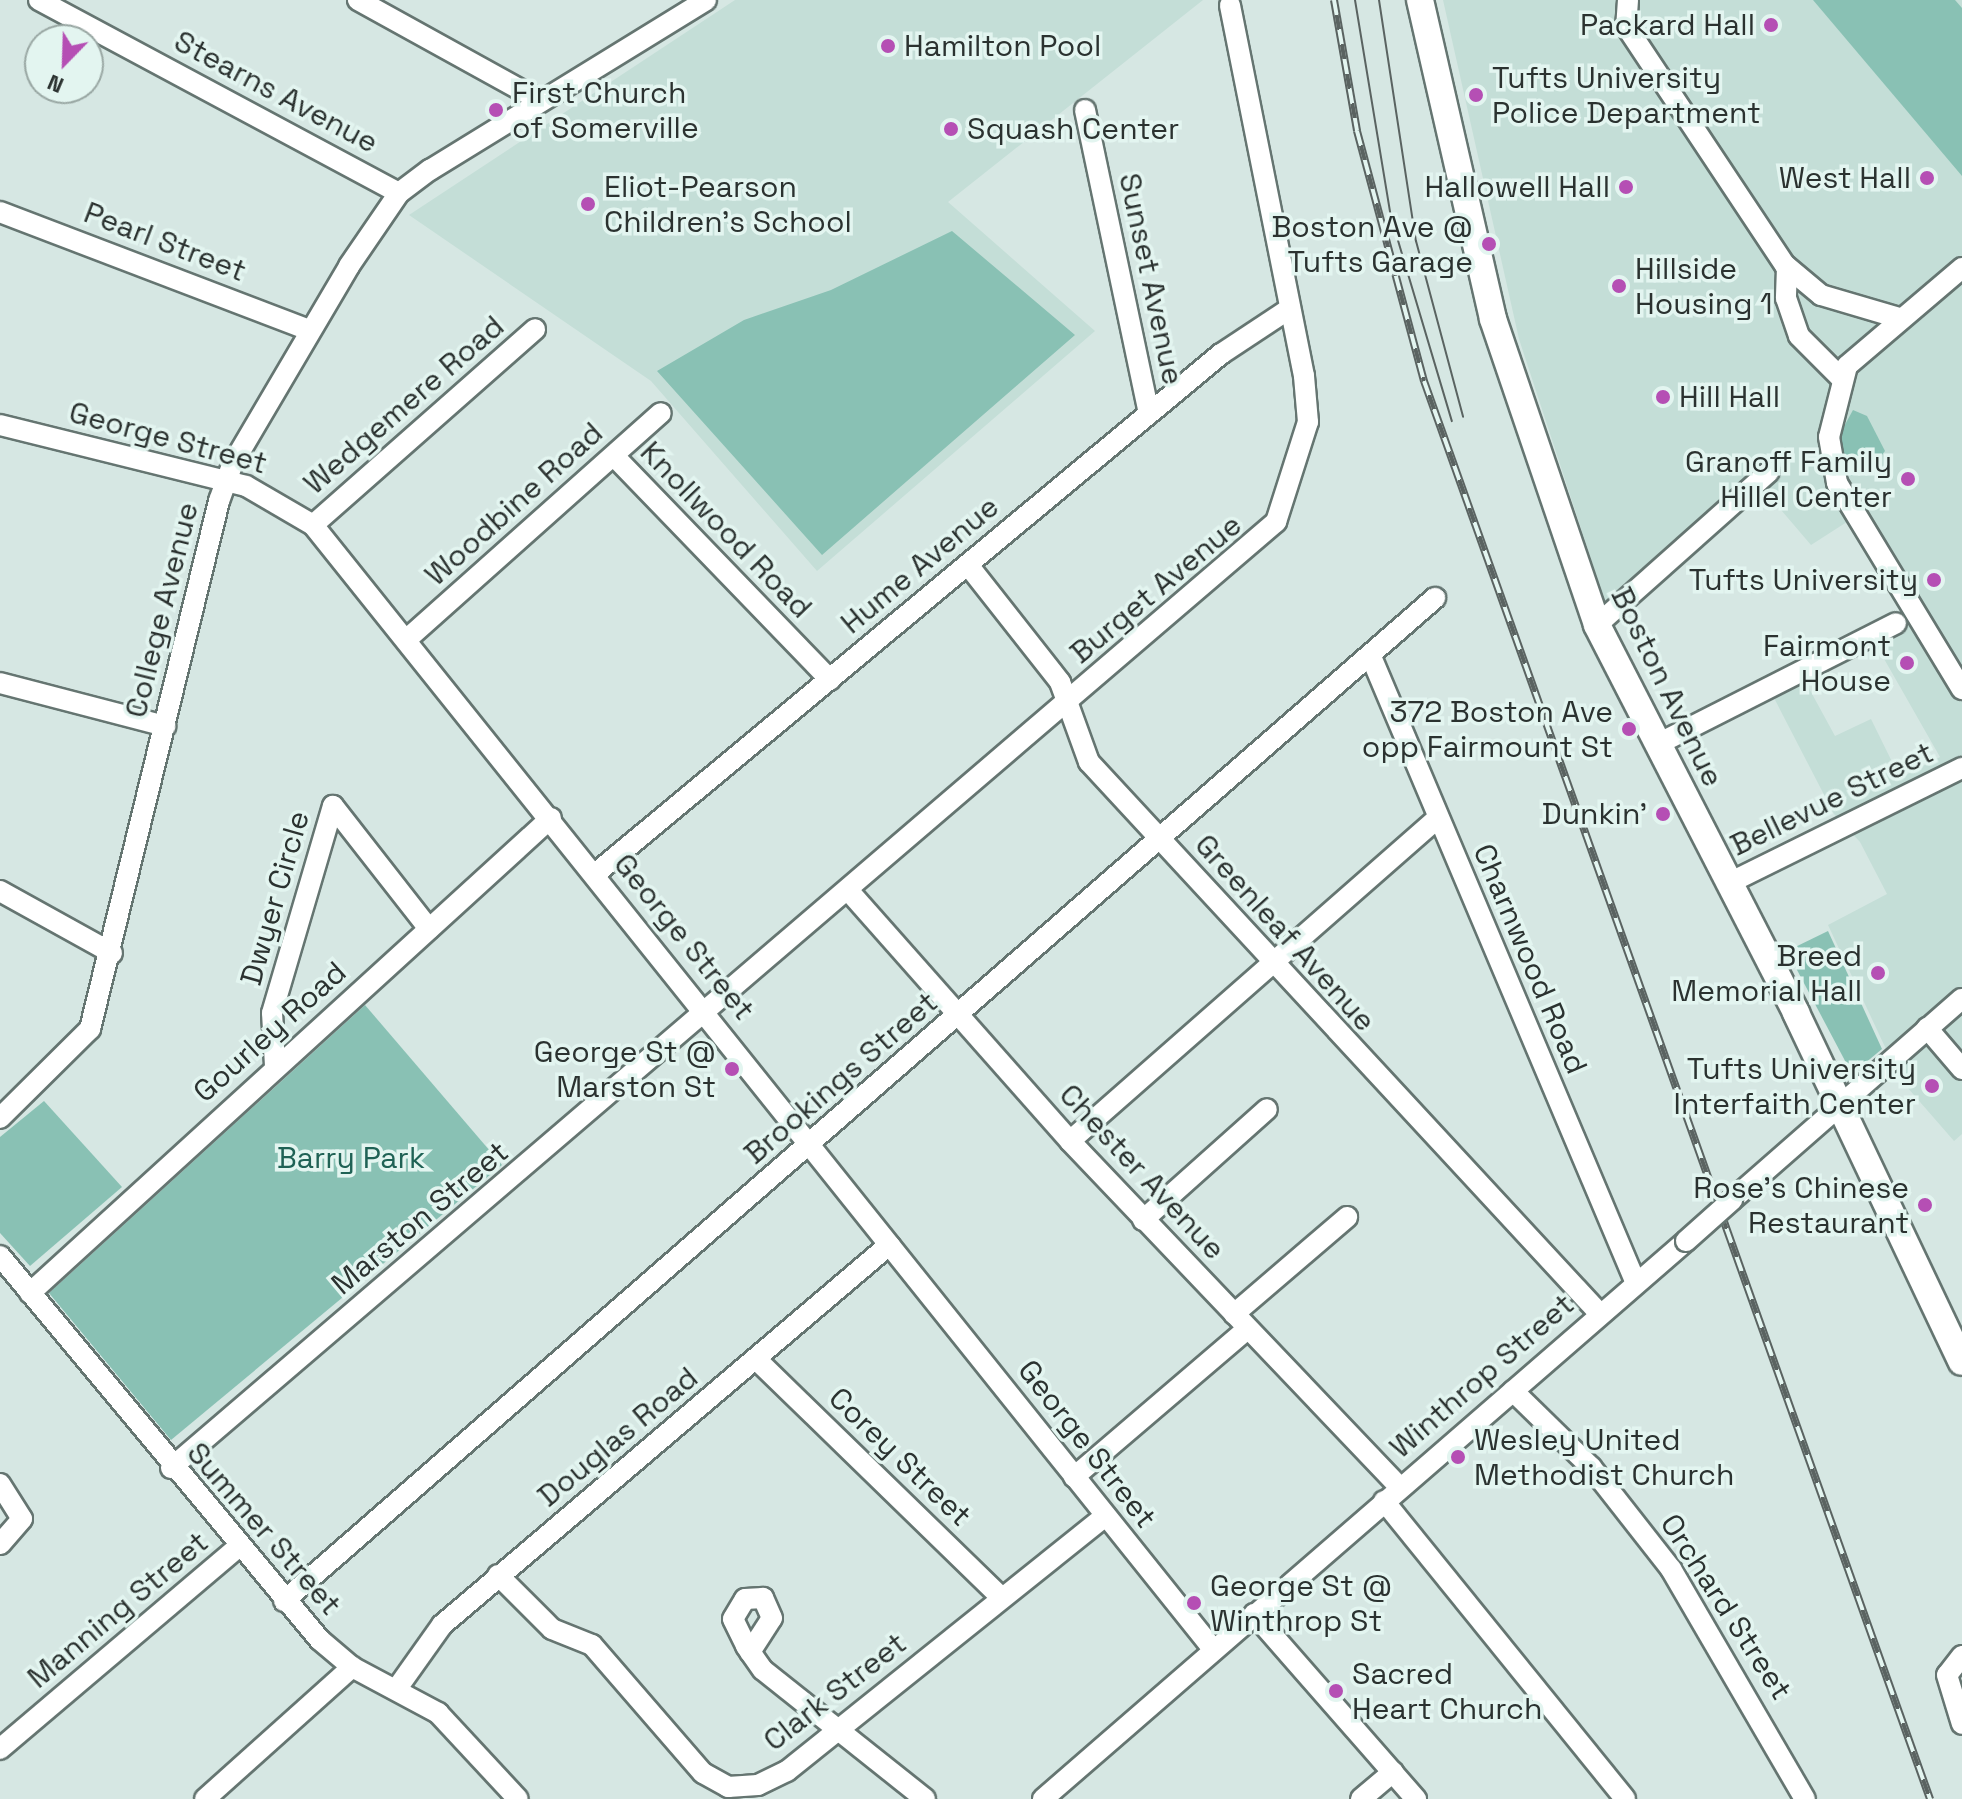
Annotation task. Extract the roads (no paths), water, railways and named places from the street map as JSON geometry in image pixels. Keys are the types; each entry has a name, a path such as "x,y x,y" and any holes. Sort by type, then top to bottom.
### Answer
{"main road":[{"name":"Boston Avenue","path":"1420,0 1493,319 1597,625 1729,883 1962,1362"}],"street":[{"name":"Stearns Avenue","path":"39,0 399,193"},
{"path":"358,0 541,101"},
{"path":"669,0 687,12"},
{"name":"College Avenue","path":"0,1118 90,1029 112,953 226,481 309,330 399,193 706,0"},
{"path":"1628,0 1626,26 1787,267 1832,300 1899,318"},
{"name":"Burget Avenue","path":"708,1014 1276,522 1308,422 1230,5"},
{"name":"Sunset Avenue","path":"1085,110 1149,413"},
{"name":"Pearl Street","path":"0,212 309,330"},
{"path":"1787,267 1786,298 1799,336 1842,379"},
{"path":"1962,268 1899,318 1842,379 1829,437 1837,483 1962,689"},
{"name":"Hume Avenue","path":"595,874 1149,413 1289,309"},
{"name":"Wedgemere Road","path":"313,525 535,329"},
{"name":"Woodbine Road","path":"406,640 661,413"},
{"name":"George Street","path":"0,425 226,481 281,501 313,525 708,1014 1212,1648"},
{"name":"Knollwood Road","path":"614,456 830,680"},
{"path":"1597,625 1769,472"},
{"name":"Greenleaf Avenue","path":"968,565 1060,682 1089,762 1268,963 1599,1313"},
{"name":"Brookings Street","path":"284,1601 812,1148 1160,839 1372,659 1435,598"},
{"path":"1656,745 1896,623"},
{"name":"Charnwood Road","path":"1372,659 1437,819 1635,1281"},
{"path":"0,683 165,726"},
{"name":"Bellevue Street","path":"1729,883 1962,768"},
{"name":"Dwyer Circle","path":"275,1066 272,1013 333,806 429,929"},
{"name":"Gourley Road","path":"30,1293 275,1066 551,818"},
{"path":"1070,1141 1268,963 1437,819"},
{"name":"Chester Avenue","path":"848,890 1070,1141 1240,1322 1392,1494 1625,1799"},
{"path":"0,891 112,953"},
{"name":"Winthrop Street","path":"1043,1799 1212,1648 1513,1391 1635,1281 1686,1241 1962,999"},
{"name":"Marston Street","path":"171,1468 708,1014"},
{"path":"1927,1028 1962,1069"},
{"path":"1143,1220 1267,1109"},
{"path":"1074,1477 1347,1217"},
{"name":"Douglas Road","path":"398,1687 442,1625 889,1245"},
{"name":"Summer Street","path":"0,1256 7,1279 30,1293 171,1468 284,1601 352,1667 398,1687 438,1713 507,1795"},
{"name":"Corey Street","path":"757,1360 1001,1597"},
{"name":"Orchard Street","path":"1513,1391 1591,1467 1671,1569 1805,1799"},
{"path":"0,1484 22,1519 0,1544"},
{"name":"Clark Street","path":"498,1575 552,1629 592,1645 703,1773 728,1787 787,1771 833,1731 1105,1516"},
{"name":"Manning Street","path":"0,1749 237,1548"},
{"path":"1254,1614 1416,1799"},
{"path":"750,1652 833,1731 925,1799"},
{"path":"1962,1656 1947,1675 1962,1724"},
{"path":"205,1799 352,1667"},
{"path":"1361,1799 1393,1772"}],"tram line":[{"path":"1355,0 1391,217 1452,421"},
{"path":"1379,0 1416,241 1463,417"}],"railway":[{"path":"1334,0 1357,131 1424,381 1930,1799"}],"place":[{"name":"Packard Hall","path":"1771,25"},
{"name":"Hamilton Pool","path":"888,46"},
{"name":"Tufts University Police Department","path":"1476,95"},
{"name":"First Church of Somerville","path":"496,110"},
{"name":"Squash Center","path":"951,129"},
{"name":"West Hall","path":"1927,178"},
{"name":"Hallowell Hall","path":"1626,187"},
{"name":"Eliot-Pearson Children's School","path":"588,204"},
{"name":"Boston Ave @ Tufts Garage","path":"1489,244"},
{"name":"Hillside Housing 1","path":"1619,286"},
{"name":"Hill Hall","path":"1663,397"},
{"name":"Granoff Family Hillel Center","path":"1908,479"},
{"name":"Tufts University","path":"1934,580"},
{"name":"Fairmont House","path":"1907,663"},
{"name":"372 Boston Ave opp Fairmount St","path":"1629,729"},
{"name":"Dunkin'","path":"1663,814"},
{"name":"Breed Memorial Hall","path":"1878,973"},
{"name":"George St @ Marston St","path":"732,1069"},
{"name":"Tufts University Interfaith Center","path":"1932,1086"},
{"name":"Rose's Chinese Restaurant","path":"1925,1205"},
{"name":"Wesley United Methodist Church","path":"1458,1457"},
{"name":"George St @ Winthrop St","path":"1194,1603"},
{"name":"Sacred Heart Church","path":"1336,1691"}],"park label":[{"name":"Barry Park","path":"351,1158"}]}
